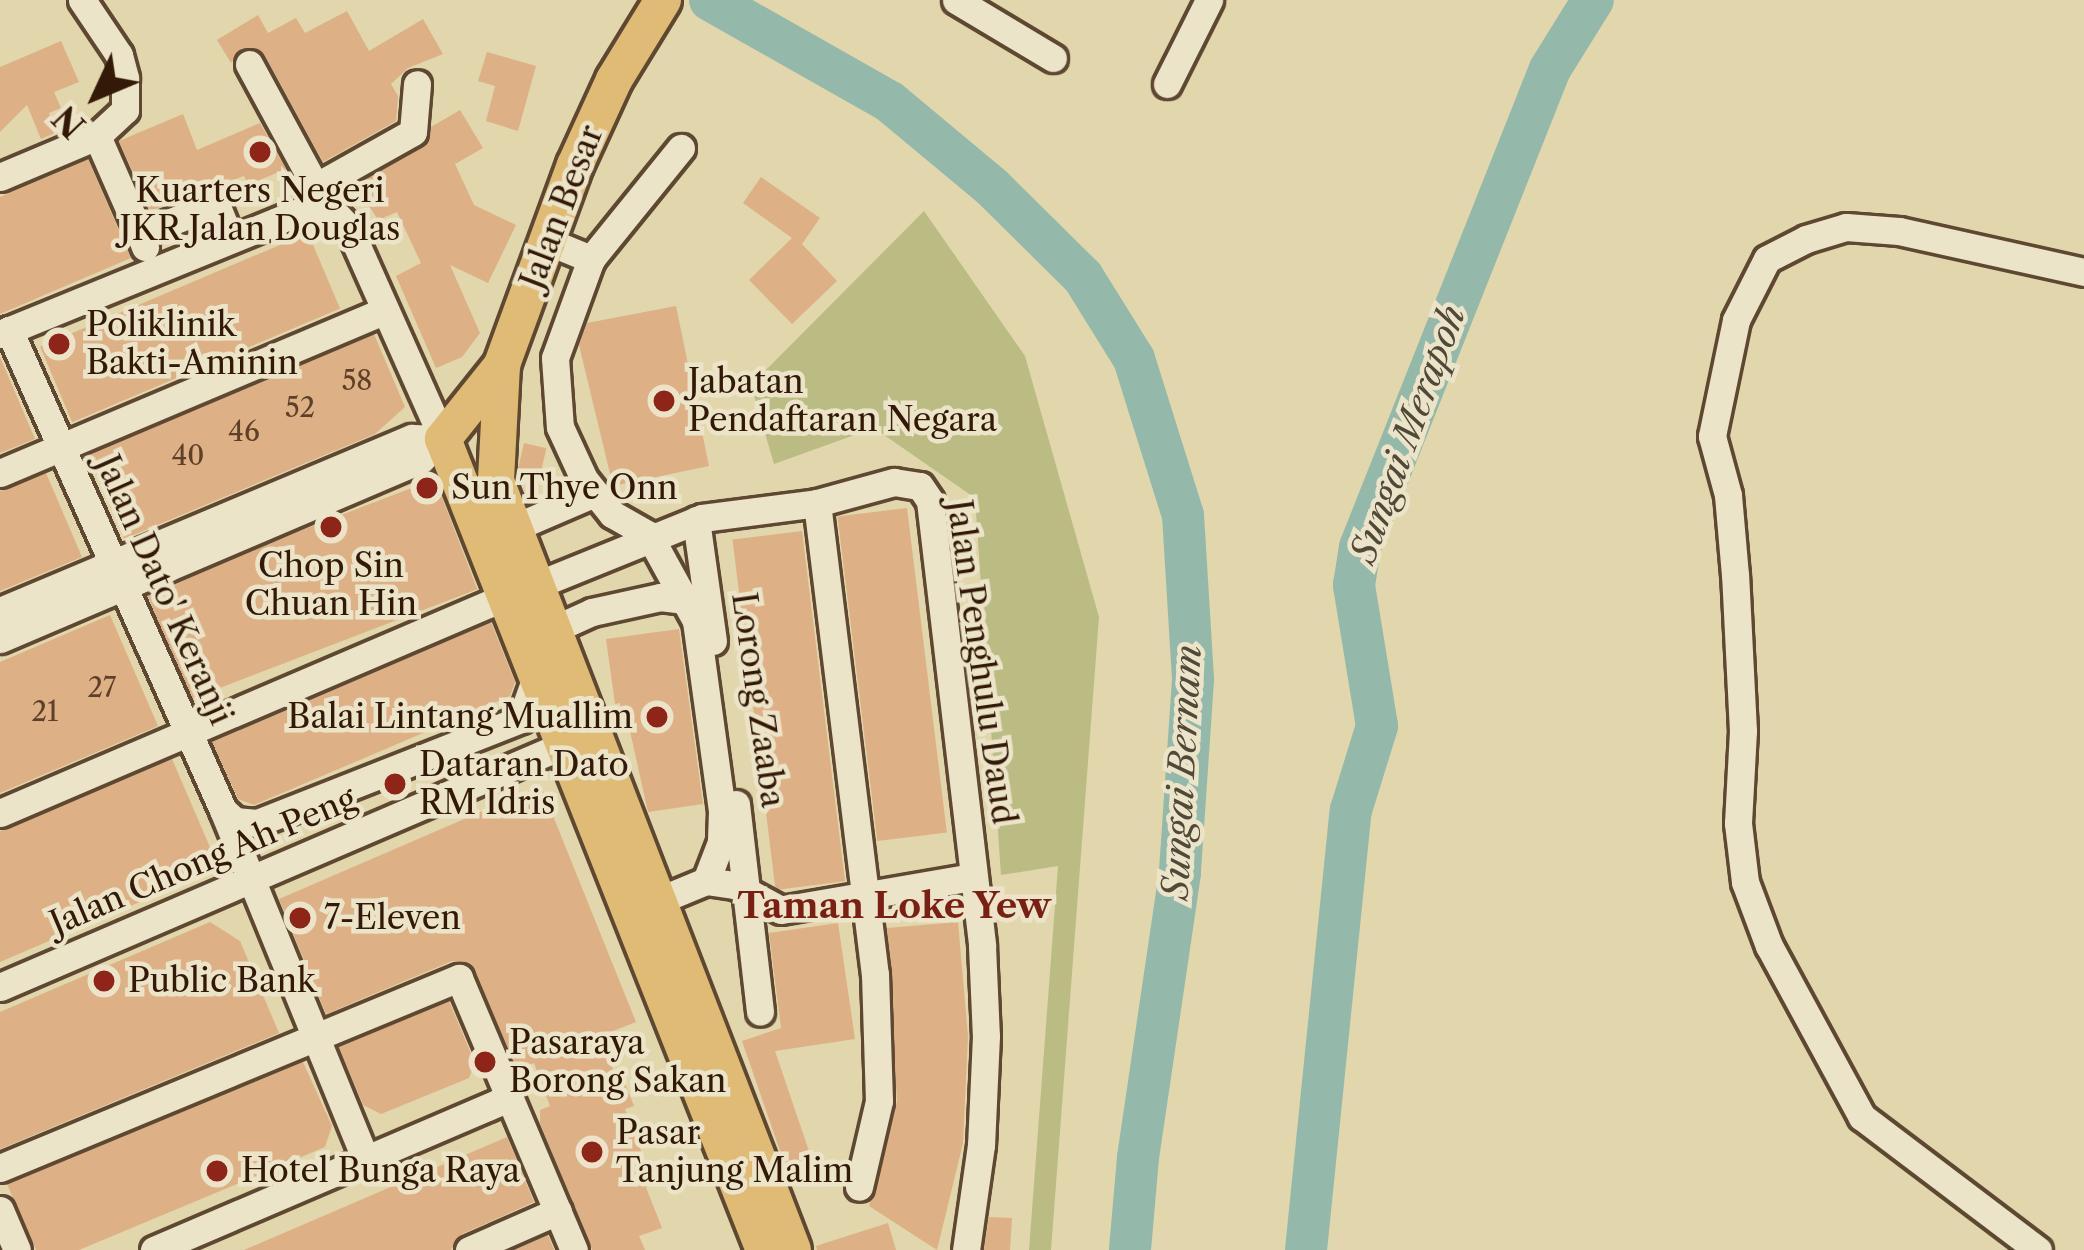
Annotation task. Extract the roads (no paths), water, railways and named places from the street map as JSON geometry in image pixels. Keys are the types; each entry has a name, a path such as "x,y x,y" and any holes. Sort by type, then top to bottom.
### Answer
{"main road":[{"name":"Jalan Besar","path":"502,365 575,165 631,52 663,0"},
{"path":"443,439 502,365"},
{"path":"502,365 496,481 511,529 537,674 644,906 696,991 794,1250"},
{"path":"443,439 496,481"},
{"path":"443,439 520,591 550,631 764,1250"}],"street":[{"path":"0,177 97,136 125,110 119,55 82,0"},
{"path":"956,0 1053,58"},
{"path":"1167,84 1209,0"},
{"path":"0,610 118,575 421,459 443,439 349,228 320,195 249,64"},
{"path":"4,332 230,238 320,195 413,132 417,84"},
{"path":"97,136 154,268"},
{"path":"681,148 591,259 560,334 555,400 572,457 612,514 649,535 696,621 722,812 722,842 706,881"},
{"path":"140,234 216,204 230,238"},
{"path":"2038,1250 1862,1117 1768,946 1745,882 1738,823 1743,731 1735,575 1727,495 1712,436 1736,320 1767,260 1806,239 1846,227 1899,231 2084,272"},
{"path":"548,241 591,259"},
{"path":"0,473 386,310"},
{"name":"Jalan Dato' Keranji","path":"4,332 223,810 365,1158"},
{"name":"Jalan Penghulu Daud","path":"0,813 649,535 696,520 817,503 894,482 920,486 930,501 986,1036 981,1145 966,1250"},
{"path":"511,529 595,493"},
{"path":"817,503 875,974 879,1101 859,1187"},
{"name":"Lorong Zaaba","path":"696,520 748,891 760,1012"},
{"path":"0,639 118,575"},
{"path":"550,631 592,611 660,597 683,600"},
{"path":"223,810 250,825 521,719 537,674"},
{"name":"Jalan Chong Ah Peng","path":"0,986 566,744"},
{"path":"377,775 395,817"},
{"path":"644,906 706,881 748,891 781,910 972,877"},
{"path":"0,1168 459,978 574,1250"},
{"path":"154,1250 509,1098"},
{"path":"0,1210 17,1250"},
{"path":"469,1250 558,1211"}],"waterway":[{"name":"Sungai Bernam","path":"710,0 890,102 992,187 1083,277 1134,359 1183,515 1193,680 1180,873 1138,1158 1130,1250"},
{"name":"Sungai Merapoh","path":"1306,1250 1351,810 1377,726 1354,585 1360,547 1550,69 1593,0"}],"place":[{"name":"Kuarters Negeri JKR Jalan Douglas","path":"260,152"},
{"name":"Poliklinik Bakti-Aminin","path":"59,344"},
{"name":"Jabatan Pendaftaran Negara","path":"664,401"},
{"name":"Sun Thye Onn","path":"427,488"},
{"name":"Chop Sin Chuan Hin","path":"331,527"},
{"name":"Balai Lintang Muallim","path":"657,717"},
{"name":"Dataran Dato RM Idris","path":"395,784"},
{"name":"7-Eleven","path":"300,918"},
{"name":"Public Bank","path":"104,981"},
{"name":"Pasaraya Borong Sakan","path":"485,1062"},
{"name":"Pasar Tanjung Malim","path":"592,1152"},
{"name":"Hotel Bunga Raya","path":"217,1171"}],"district":[{"name":"Taman Loke Yew","path":"894,906"}]}
